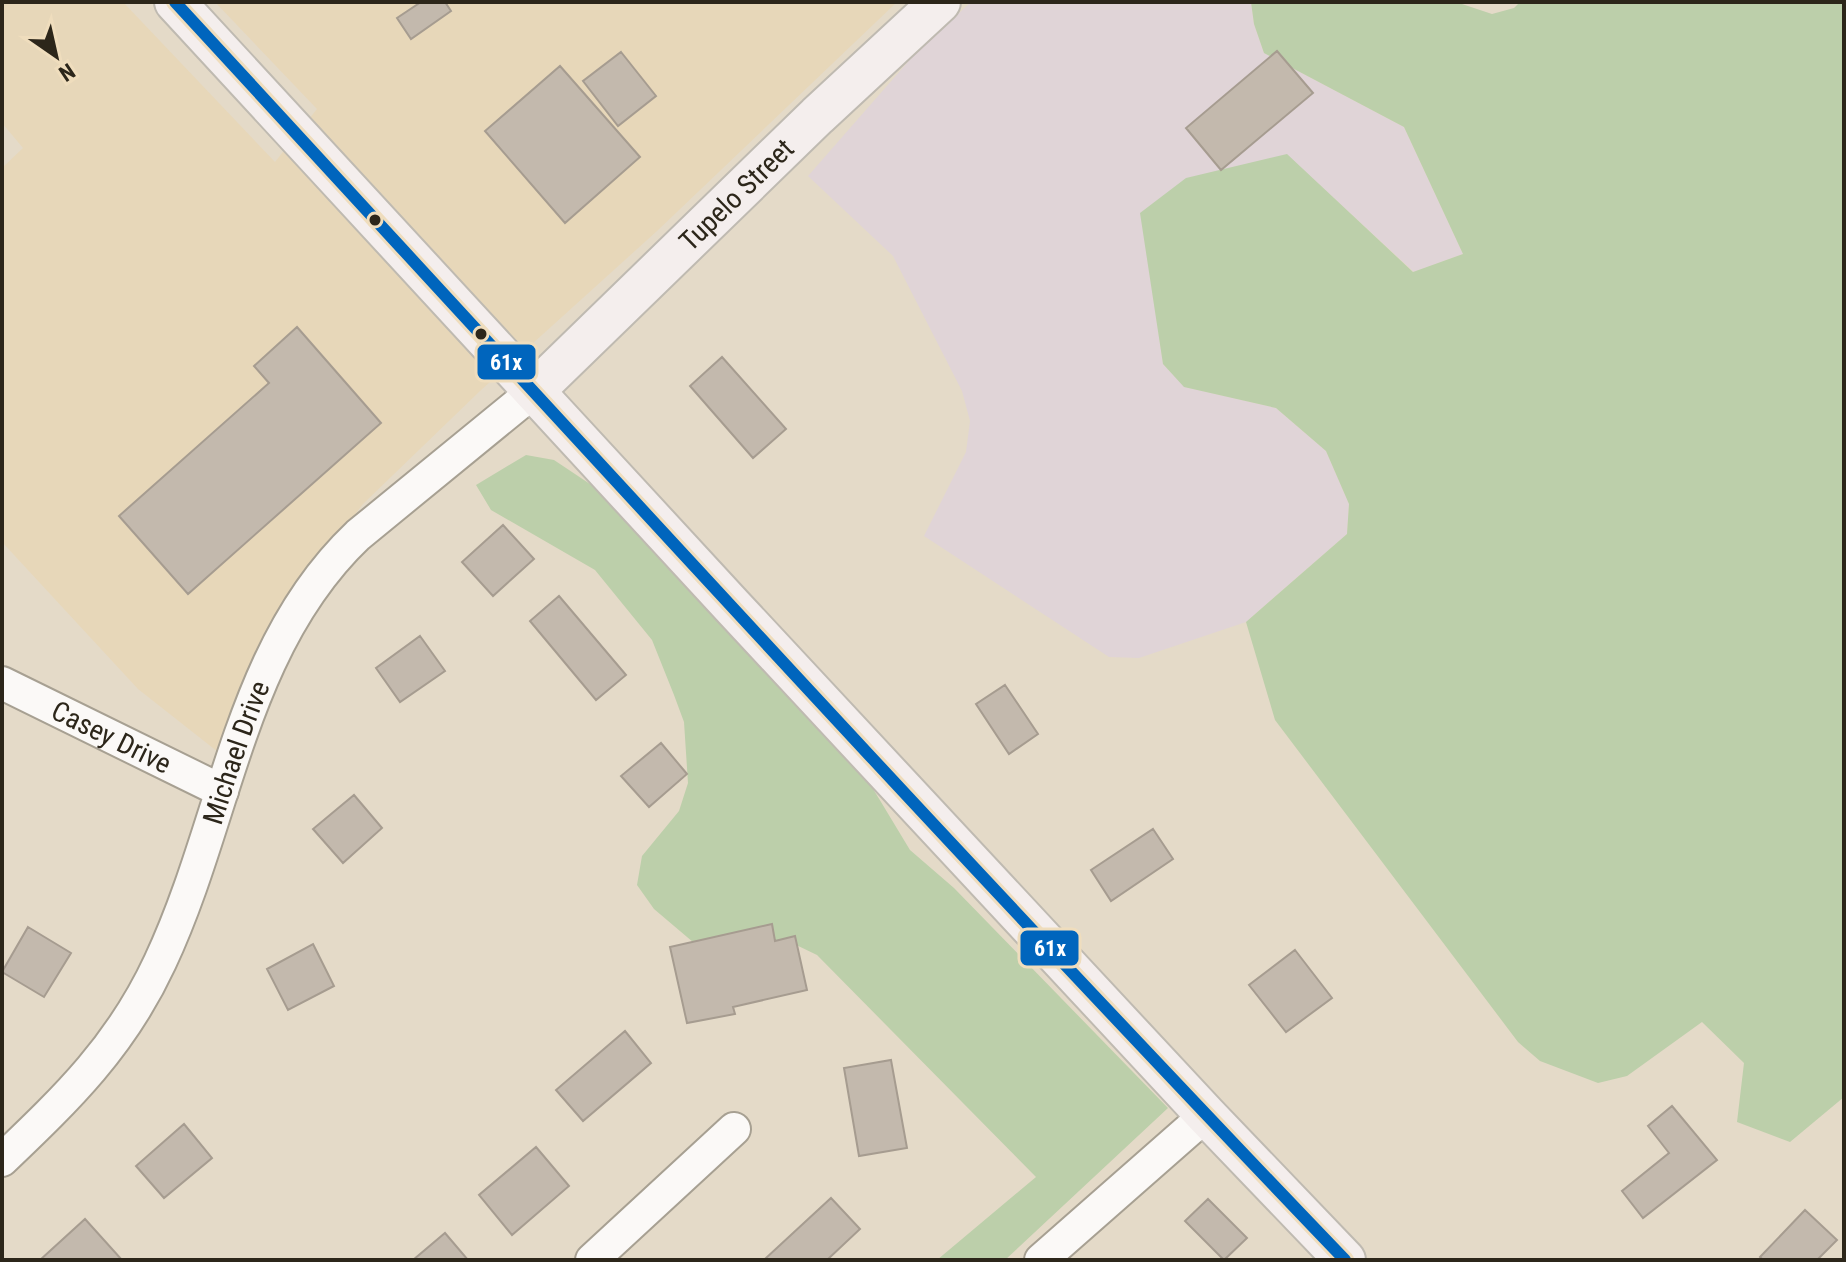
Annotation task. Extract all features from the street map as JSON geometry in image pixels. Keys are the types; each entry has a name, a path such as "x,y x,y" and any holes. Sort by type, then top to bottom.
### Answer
{"main road":[{"path":"175,2 1206,1115 1345,1260"},
{"name":"Tupelo Street","path":"534,391 794,138 940,2"}],"street":[{"name":"Michael Drive","path":"2,1160 74,1091 125,1028 141,1001 177,922 258,686 293,616 335,556 395,501 534,391"},
{"name":"Casey Drive","path":"2,683 222,791"},
{"path":"1041,1260 1206,1115"},
{"path":"592,1260 734,1129"}],"shaded area":[{"path":"2,2 123,2 275,162 317,109 215,2 897,2 657,231 480,391 363,504 300,587 218,752 138,689 2,542 2,168 23,148 2,123"},
{"path":"971,2 1251,2 1254,24 1264,53 1404,127 1463,254 1414,272 1287,155 1141,213 1163,364 1185,387 1276,408 1326,451 1349,504 1347,534 1246,622 1139,658 1109,657 924,536 966,452 970,421 962,391 893,256 808,176 914,55"}],"green space":[{"path":"1251,2 1456,2 1492,14 1514,8 1520,2 1844,2 1844,1097 1790,1142 1737,1122 1744,1063 1702,1022 1627,1076 1598,1083 1540,1061 1518,1042 1275,720 1246,622 1347,534 1349,504 1326,451 1276,408 1184,387 1163,364 1140,213 1186,178 1287,154 1413,272 1463,254 1404,127 1264,53 1254,24"},
{"path":"526,455 554,460 605,494 849,749 910,850 954,888 1168,1108 1005,1260 937,1260 1036,1177 817,955 790,942 700,948 654,909 637,885 642,856 679,811 688,783 684,722 652,640 595,570 491,510 476,485"}],"building":[{"path":"421,2 445,2 451,11 411,39 397,18"},
{"path":"1277,51 1313,93 1221,170 1186,128"},
{"path":"621,52 656,96 618,126 583,81"},
{"path":"560,66 640,157 565,223 485,131"},
{"path":"297,327 381,423 188,594 119,516 269,383 254,366"},
{"path":"722,357 786,429 753,458 690,386"},
{"path":"503,525 534,559 493,596 462,562"},
{"path":"559,596 626,675 596,700 530,621"},
{"path":"420,636 445,671 400,702 376,668"},
{"path":"1005,685 1038,734 1009,754 976,704"},
{"path":"661,743 687,774 649,807 621,776"},
{"path":"354,795 382,828 343,863 313,829"},
{"path":"1153,829 1173,859 1111,901 1091,870"},
{"path":"772,924 775,941 795,936 807,990 733,1007 735,1014 687,1023 670,947"},
{"path":"28,927 71,953 44,997 2,972"},
{"path":"313,944 334,986 288,1010 267,969"},
{"path":"1295,950 1332,998 1286,1032 1249,985"},
{"path":"625,1031 651,1063 583,1121 556,1090"},
{"path":"891,1060 907,1148 859,1156 844,1068"},
{"path":"1672,1106 1717,1160 1643,1218 1622,1191 1669,1153 1648,1126"},
{"path":"184,1124 212,1158 164,1198 136,1166"},
{"path":"536,1147 569,1186 512,1235 479,1195"},
{"path":"831,1198 860,1229 827,1260 766,1258"},
{"path":"1208,1199 1247,1238 1224,1260 1185,1221"},
{"path":"1805,1210 1837,1240 1817,1260 1763,1260 1760,1257"},
{"path":"85,1219 122,1260 40,1260"},
{"path":"445,1233 468,1260 413,1260"}],"transit line":[{"name":"61x","path":"175,2 903,791 1345,1260"}]}
